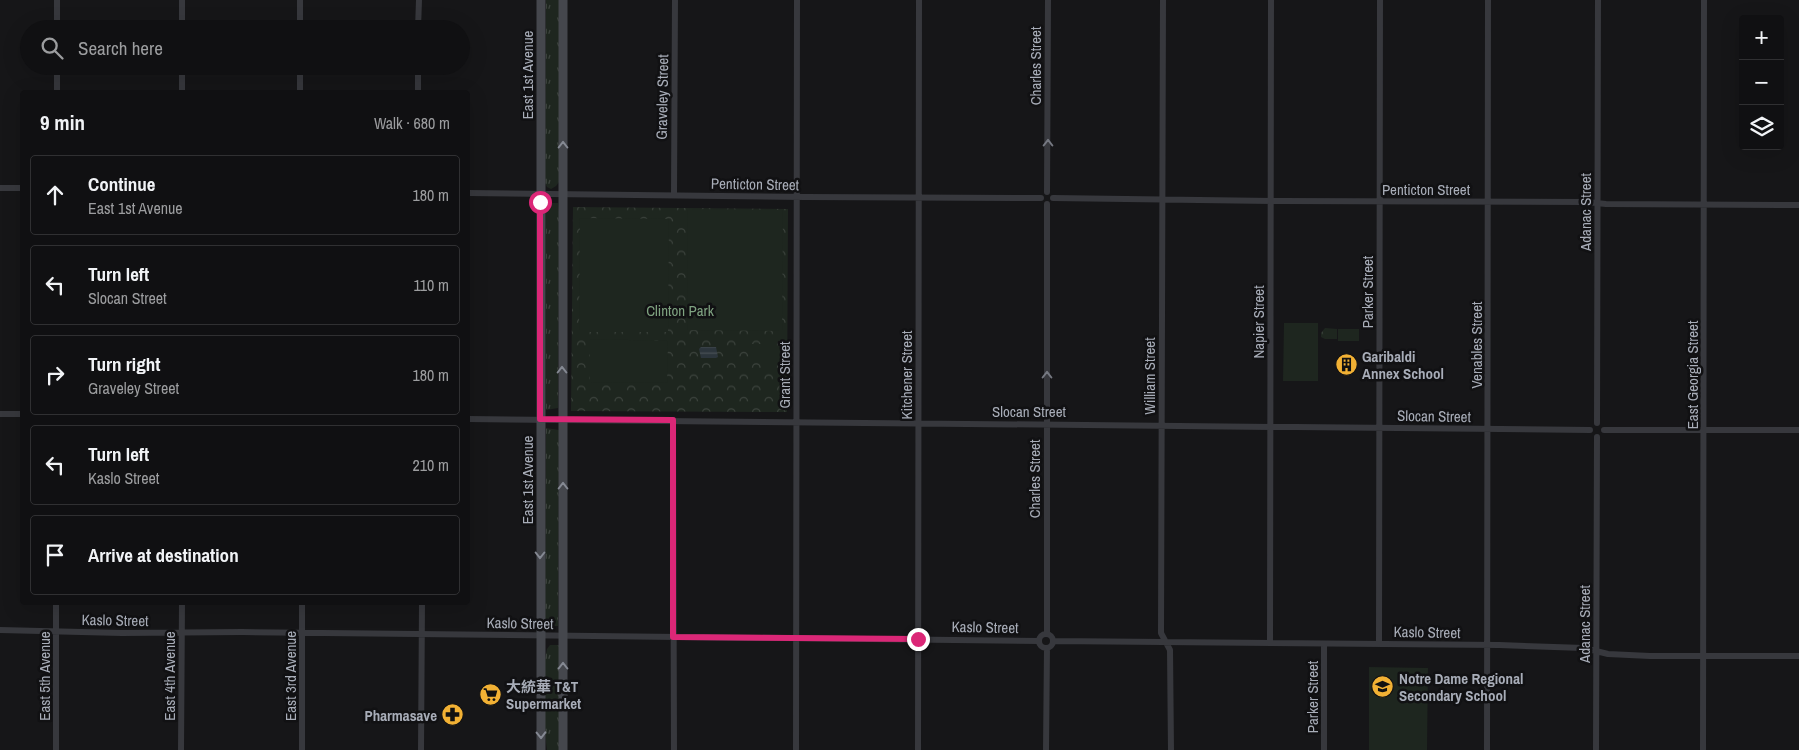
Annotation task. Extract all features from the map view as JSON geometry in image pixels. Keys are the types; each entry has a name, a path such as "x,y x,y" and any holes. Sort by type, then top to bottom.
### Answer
{"main road":[{"name":"East 1st Avenue","path":"541,0 541,750"},
{"path":"563,0 563,750"}],"street":[{"path":"57,0 57,20"},
{"path":"182,0 182,20"},
{"path":"300,0 300,20"},
{"path":"418,0 418,20"},
{"name":"Graveley Street","path":"674,195 675,0"},
{"name":"Grant Street","path":"796,750 797,0"},
{"name":"Kitchener Street","path":"918,750 920,0"},
{"name":"Charles Street","path":"1048,0 1048,192"},
{"name":"William Street","path":"1163,0 1161,633 1170,650 1171,750"},
{"name":"Napier Street","path":"1270,643 1272,0"},
{"name":"Parker Street","path":"1379,644 1380,0"},
{"name":"Venables Street","path":"1488,0 1488,750"},
{"name":"Adanac Street","path":"1596,423 1598,0"},
{"name":"East Georgia Street","path":"1703,750 1704,0"},
{"path":"57,75 57,90"},
{"path":"182,75 182,90"},
{"path":"300,75 300,90"},
{"path":"418,75 418,90"},
{"path":"0,188 20,188"},
{"name":"Penticton Street","path":"470,192 796,197 1041,198"},
{"path":"1048,192 1052,194 1053,198 1051,203 1047,204 1041,198 1044,193 1048,192"},
{"name":"Penticton Street","path":"1053,198 1799,205"},
{"name":"Charles Street","path":"1046,633 1047,204"},
{"path":"0,414 20,414"},
{"name":"Slocan Street","path":"470,419 1590,430"},
{"path":"673,420 674,750"},
{"path":"1596,423 1602,425 1604,430 1602,435 1596,437 1592,435 1590,430 1596,423"},
{"path":"1604,430 1799,430"},
{"name":"Adanac Street","path":"1596,437 1596,750"},
{"name":"East 5th Avenue","path":"56,605 56,750"},
{"name":"East 4th Avenue","path":"181,750 182,605"},
{"name":"East 3rd Avenue","path":"302,605 302,750"},
{"path":"422,605 422,750"},
{"name":"Kaslo Street","path":"0,630 1039,641"},
{"path":"1046,633 1052,636 1054,641 1051,647 1046,648 1040,645 1039,641 1040,636 1046,633"},
{"name":"Kaslo Street","path":"1054,641 1488,646 1576,648 1608,654 1650,656 1799,656"},
{"name":"Parker Street","path":"1324,644 1324,750"},
{"path":"1046,648 1046,750"}],"green space":[{"path":"546,0 559,0 559,182 551,189 545,183"},
{"path":"546,203 558,203 559,212 558,408 546,410"},
{"name":"Clinton Park","path":"573,207 788,209 787,412 571,411"},
{"path":"688,209 783,210 782,331 687,330"},
{"path":"580,218 669,219 668,332 579,332"},
{"path":"1284,323 1318,323 1318,381 1283,381"},
{"path":"1325,328 1337,329 1337,339 1321,337 1321,333"},
{"path":"1338,329 1359,329 1359,341 1338,341"},
{"path":"590,339 668,341 667,383 590,382"},
{"path":"751,344 774,344 774,361 751,361"},
{"path":"546,428 559,430 558,626 546,626 545,624"},
{"path":"550,645 559,646 559,750 547,750 545,734 545,659"},
{"path":"1369,667 1428,668 1427,750 1369,750"}],"shaded area":[{"path":"701,347 716,347 718,357 701,358 699,349"}],"place":[{"name":"Garibaldi Annex School","path":"1346,365"},
{"name":"Notre Dame Regional Secondary School","path":"1383,687"},
{"name":"大統華 T&T Supermarket","path":"490,695"},
{"name":"Pharmasave","path":"453,715"}],"route":[{"path":"540,202 540,419 673,420 673,637 918,639"}]}
